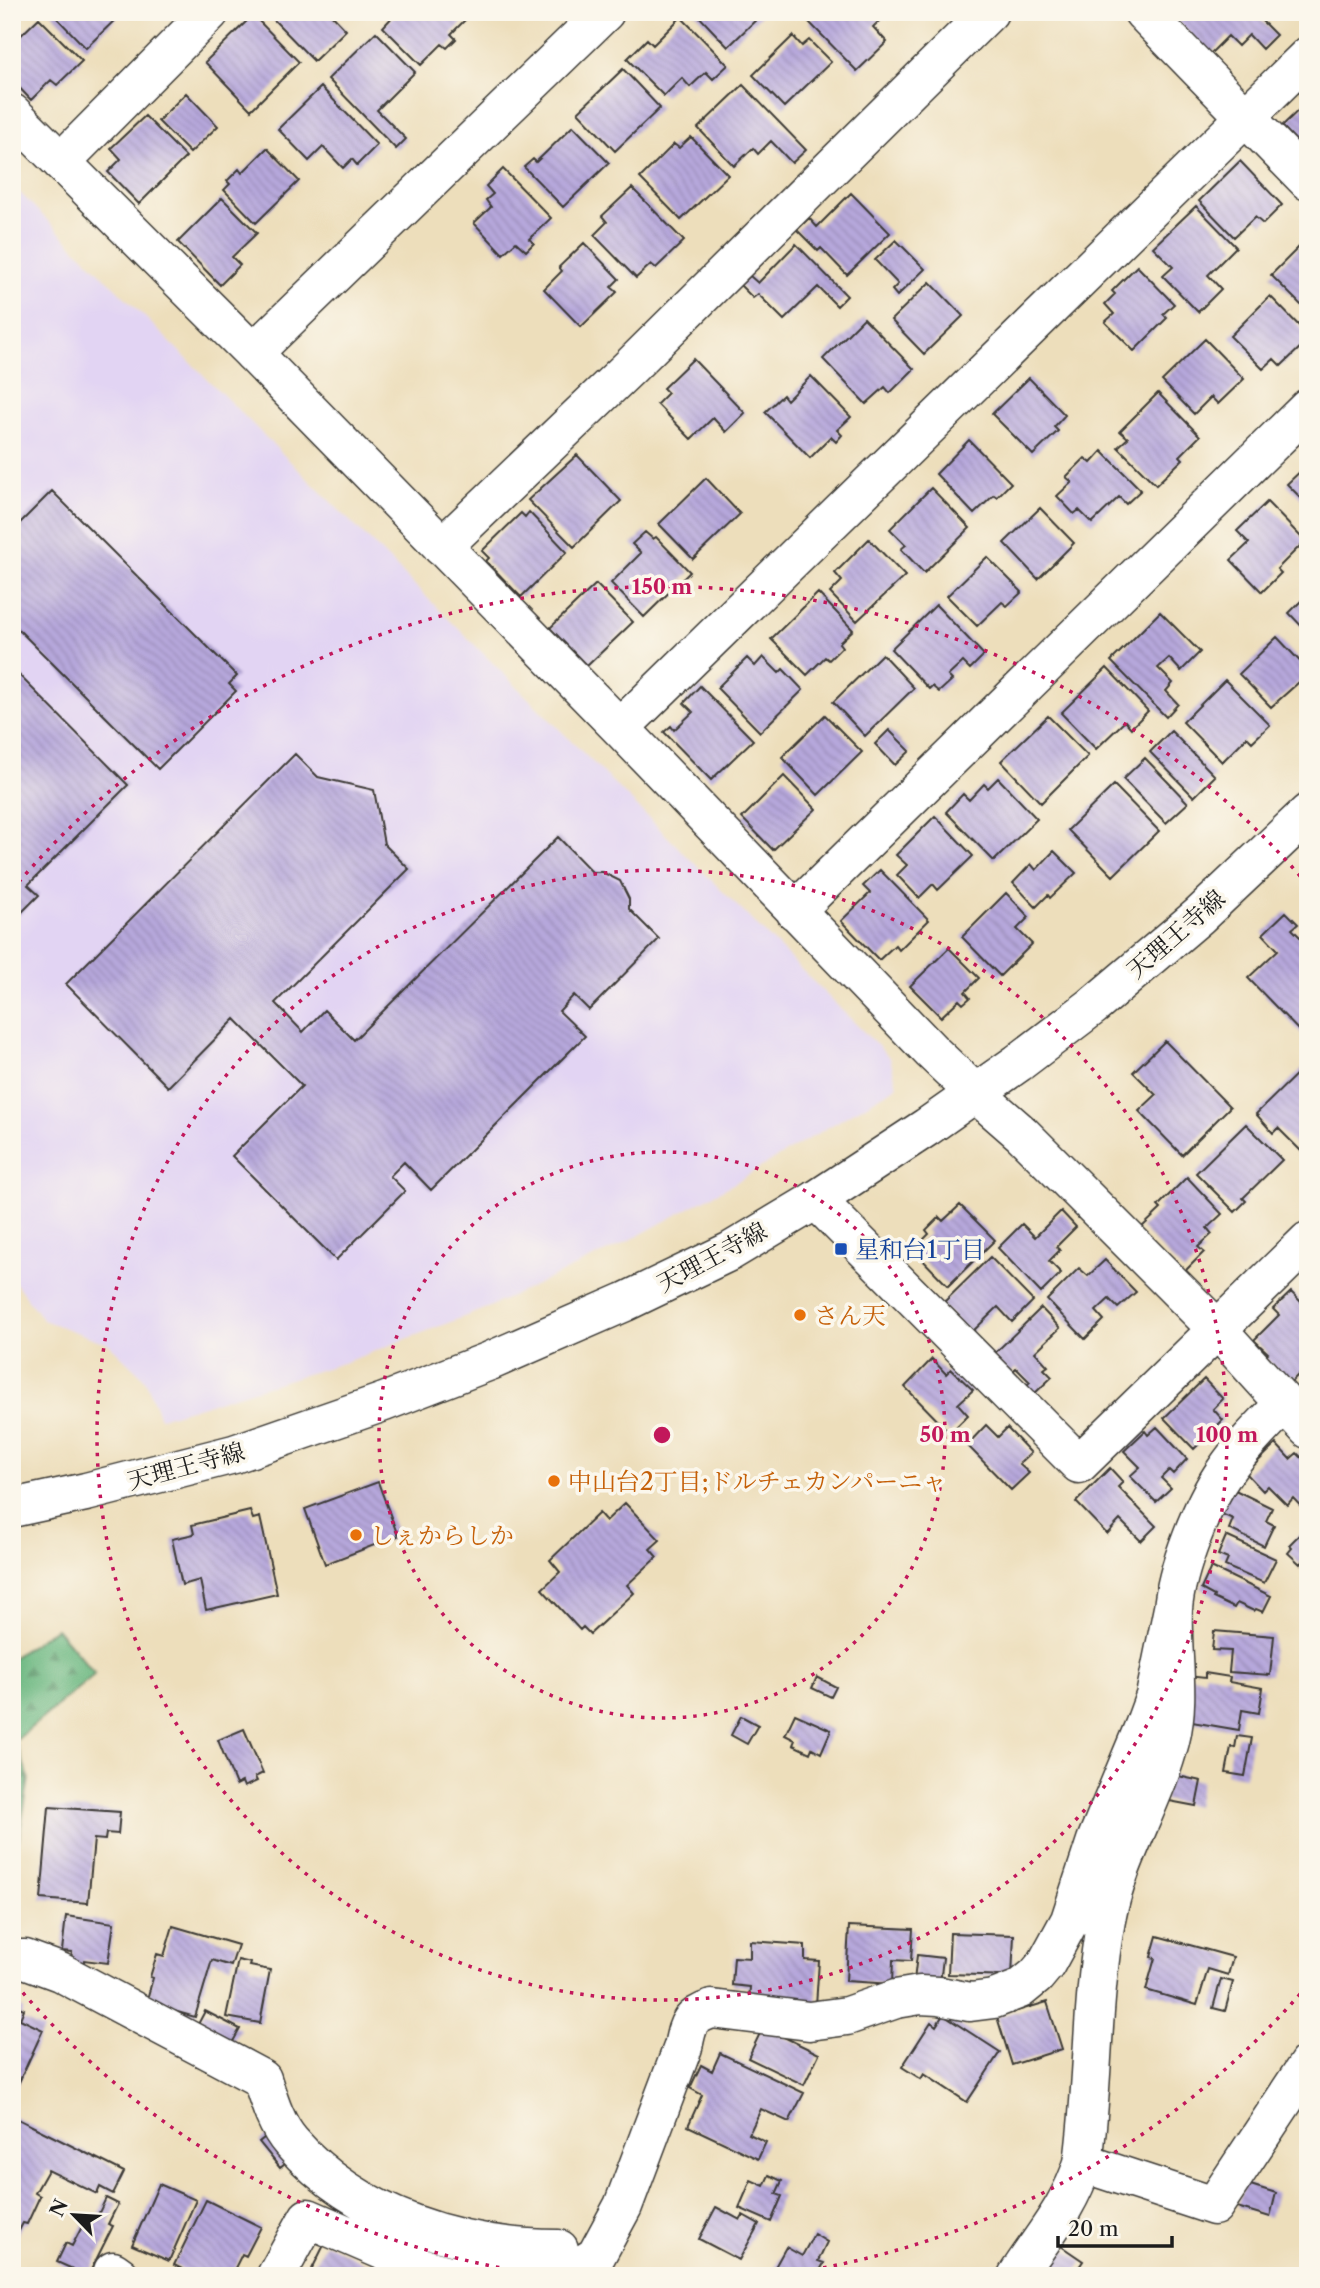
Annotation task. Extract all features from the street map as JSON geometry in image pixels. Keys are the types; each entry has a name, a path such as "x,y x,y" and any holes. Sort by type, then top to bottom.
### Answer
{"street":[{"path":"61,163 210,12"},
{"path":"253,353 605,12"},
{"path":"442,547 628,369 989,12"},
{"path":"1143,12 1308,181"},
{"path":"620,728 1308,56"},
{"path":"12,113 253,353 975,1093 1022,1134 1218,1329 1296,1416 1242,1448 1223,1473 1182,1566 1155,1696 1096,1841 1070,1920 1046,1964 1036,1976 1020,1989 994,1999 970,2002 920,1995 896,1999 847,2016 809,2021 712,2009 697,2014 688,2024 683,2047 623,2206 596,2256 580,2266 566,2270 449,2274 426,2269 309,2218 276,2276"},
{"path":"795,911 1308,408"},
{"name":"天理王寺線","path":"12,1508 234,1454 384,1402 490,1361 625,1302 731,1251 816,1200 975,1093 1093,1006 1199,916 1308,813"},
{"path":"816,1200 1079,1464 1308,1241"},
{"path":"1017,2276 1065,2208 1083,2163 1100,1961 1106,1920 1116,1880 1158,1780 1170,1740 1175,1707 1173,1608"},
{"path":"12,1959 25,1959 60,1972 262,2079 275,2118 290,2142 342,2187 363,2201 441,2233 482,2243 571,2249 605,2240"},
{"path":"1083,2163 1214,2206 1308,2064"}],"shaded area":[{"path":"12,185 890,1058 897,1086 733,1184 621,1245 487,1308 346,1362 160,1418 145,1379 109,1344 43,1320 12,1278"}],"green space":[{"path":"56,1628 95,1674 15,1741 29,1778 19,1838 12,1860 12,1658"}],"building":[{"path":"51,12 123,12 86,48"},
{"path":"280,12 329,12 346,30 314,61 273,19"},
{"path":"397,12 459,12 466,19 451,34 456,39 447,48 442,44 421,65 383,27"},
{"path":"695,12 764,12 728,47"},
{"path":"818,12 880,12 884,16 873,27 887,42 857,71 809,22"},
{"path":"1172,12 1253,12 1276,35 1262,49 1249,35 1238,46 1228,36 1210,54"},
{"path":"253,15 299,62 251,110 205,62"},
{"path":"681,17 728,65 713,79 706,72 690,87 682,78 664,96 627,59 647,39 653,45"},
{"path":"39,18 82,61 57,85 51,80 31,100 12,80 12,44"},
{"path":"376,32 415,72 377,110 406,139 396,149 328,79"},
{"path":"793,36 802,46 809,40 831,62 784,107 753,75"},
{"path":"623,69 660,108 615,151 578,112"},
{"path":"743,85 806,150 792,163 771,141 758,154 753,148 734,166 698,128"},
{"path":"321,87 377,145 357,165 352,159 343,168 323,147 309,161 278,129"},
{"path":"186,93 218,126 190,153 158,121"},
{"path":"1308,101 1308,153 1282,126"},
{"path":"145,116 186,157 139,204 108,172 121,159 111,148"},
{"path":"573,126 609,163 563,207 524,167 533,159 536,162"},
{"path":"691,137 728,175 681,220 640,178 674,144 679,148"},
{"path":"267,148 299,181 256,223 224,190 230,184 227,181 239,169 242,173"},
{"path":"1240,161 1282,205 1263,224 1255,217 1234,237 1199,201"},
{"path":"503,169 551,218 529,239 534,243 526,251 516,242 503,254 474,223 491,207 486,200 493,194 486,186"},
{"path":"632,188 684,241 656,268 651,264 636,278 594,235 607,222 602,216"},
{"path":"851,193 890,233 847,275 821,248 818,251 797,230 809,218 817,227"},
{"path":"222,198 257,233 232,257 240,265 220,285 178,242"},
{"path":"1196,206 1236,247 1208,275 1221,289 1198,312 1163,276 1173,267 1153,247"},
{"path":"1308,238 1308,305 1304,308 1271,275"},
{"path":"896,240 925,269 897,296 892,290 898,284 875,260"},
{"path":"584,243 619,279 611,287 617,292 581,327 544,289 562,271 559,267"},
{"path":"796,244 847,296 837,306 818,287 784,320 758,294 753,298 740,285 750,276 758,283"},
{"path":"1137,266 1174,304 1163,314 1167,318 1134,351 1105,322 1114,314 1105,304 1115,294 1112,291"},
{"path":"930,282 963,316 924,354 891,320"},
{"path":"1270,296 1308,335 1308,340 1281,366 1274,359 1263,369 1230,336"},
{"path":"864,318 914,369 890,393 885,387 866,404 823,359"},
{"path":"1205,339 1244,379 1218,404 1211,397 1194,414 1162,381"},
{"path":"693,359 745,413 726,432 713,418 691,439 657,404 668,393 663,388"},
{"path":"811,376 851,417 837,430 842,435 836,442 831,437 810,458 765,412 783,395 787,400"},
{"path":"1029,378 1065,415 1054,427 1058,431 1033,455 992,414"},
{"path":"1158,393 1200,436 1180,456 1183,459 1156,485 1118,447 1128,438 1120,431"},
{"path":"969,440 1011,483 974,514 936,474"},
{"path":"1102,451 1141,490 1126,504 1119,497 1092,523 1079,510 1074,514 1057,496 1072,482 1066,477 1085,458 1091,463"},
{"path":"577,455 621,501 574,547 528,500"},
{"path":"1308,464 1308,505 1287,484"},
{"path":"706,478 740,514 693,559 659,524"},
{"path":"931,488 970,528 924,573 901,549 906,545 890,529"},
{"path":"52,491 237,676 229,684 236,691 158,769 12,623 12,531"},
{"path":"1267,502 1305,541 1277,569 1281,573 1262,592 1231,560 1249,543 1237,531"},
{"path":"1040,508 1074,543 1038,579 1004,543"},
{"path":"529,512 567,552 521,597 486,561 489,558 482,551 521,513 525,517"},
{"path":"645,532 653,539 656,537 690,572 644,617 611,583 641,553 632,544"},
{"path":"869,539 905,576 857,621 830,593 842,581 835,573"},
{"path":"987,557 1022,592 1007,606 1002,602 977,626 947,596"},
{"path":"596,584 633,622 587,666 550,628"},
{"path":"818,593 853,630 839,643 842,647 829,660 825,657 807,675 771,639"},
{"path":"1308,594 1308,633 1289,613"},
{"path":"936,605 984,655 970,669 963,662 948,676 952,680 939,692 932,686 929,689 891,649"},
{"path":"1160,612 1200,652 1181,671 1169,658 1158,668 1173,683 1166,691 1178,704 1166,717 1111,661"},
{"path":"1277,637 1308,670 1308,674 1271,707 1239,674"},
{"path":"882,654 914,688 865,736 833,702"},
{"path":"763,657 779,673 783,669 803,690 760,732 717,688 747,658 755,666"},
{"path":"12,668 128,785 28,885 39,895 18,916 12,910"},
{"path":"1107,668 1148,711 1131,728 1125,721 1096,749 1061,713"},
{"path":"1225,680 1270,725 1252,742 1247,737 1222,762 1183,722"},
{"path":"700,686 753,740 711,780 664,732 671,726 674,730 693,712 684,703"},
{"path":"825,715 862,752 818,795 782,757"},
{"path":"1048,716 1088,756 1041,803 1001,761"},
{"path":"889,730 910,751 895,765 875,744"},
{"path":"1171,731 1215,776 1194,797 1150,752"},
{"path":"295,754 318,777 374,790 384,844 409,869 275,1003 303,1032 324,1010 354,1040 558,837 592,872 602,872 620,881 629,899 629,909 659,939 589,1010 574,995 559,1011 585,1036 431,1190 404,1162 390,1176 405,1191 336,1260 232,1156 302,1086 235,1019 168,1087 66,984"},
{"path":"1145,758 1188,803 1166,823 1123,779"},
{"path":"784,776 816,809 773,850 742,818"},
{"path":"998,778 1037,819 994,861 946,812 963,794 969,800 984,784 988,788"},
{"path":"1114,785 1159,831 1113,876 1068,830"},
{"path":"935,816 973,856 938,890 933,884 919,898 897,875 907,865 896,855"},
{"path":"1054,851 1076,873 1050,898 1048,895 1036,907 1013,883 1031,864 1036,870"},
{"path":"880,870 929,920 899,950 895,945 879,960 841,921 870,893 863,886"},
{"path":"1006,893 1029,917 1017,929 1032,944 1000,976 962,937"},
{"path":"1286,912 1298,924 1292,929 1308,945 1308,991 1302,997 1308,1003 1308,1030 1303,1035 1248,978 1278,950 1263,934"},
{"path":"949,948 979,978 965,992 970,998 963,1004 959,1000 941,1017 910,986"},
{"path":"1165,1041 1230,1107 1182,1155 1139,1111 1156,1095 1133,1072"},
{"path":"1308,1063 1308,1144 1301,1151 1278,1128 1273,1133 1256,1114"},
{"path":"1246,1124 1282,1160 1243,1198 1246,1201 1235,1212 1196,1173"},
{"path":"1187,1177 1222,1214 1207,1228 1212,1234 1198,1247 1204,1252 1184,1272 1141,1228 1161,1209 1158,1206"},
{"path":"960,1205 995,1240 948,1286 913,1250 929,1234 926,1230 939,1217 943,1221"},
{"path":"1061,1211 1076,1227 1056,1247 1060,1250 1049,1261 1061,1273 1041,1293 998,1248 1022,1224 1035,1237"},
{"path":"990,1257 1033,1301 1012,1322 998,1307 970,1334 941,1305"},
{"path":"1105,1260 1136,1292 1118,1308 1109,1299 1096,1311 1104,1320 1085,1339 1047,1300 1079,1268 1088,1276"},
{"path":"1291,1292 1308,1309 1308,1365 1290,1383 1264,1356 1268,1353 1254,1340 1279,1315 1273,1309"},
{"path":"1041,1308 1060,1328 1035,1352 1048,1366 1044,1369 1052,1377 1034,1394 1026,1386 1030,1382 1016,1368 1010,1374 992,1356"},
{"path":"932,1359 946,1374 951,1369 973,1390 958,1404 968,1415 950,1433 905,1387"},
{"path":"1204,1379 1223,1399 1213,1409 1223,1420 1194,1449 1164,1418"},
{"path":"986,1425 998,1437 1007,1428 1031,1453 1019,1464 1029,1473 1011,1490 967,1445"},
{"path":"1157,1427 1187,1459 1173,1474 1169,1470 1161,1478 1171,1488 1156,1502 1130,1476 1140,1467 1124,1451 1145,1431 1148,1435"},
{"path":"1276,1444 1290,1459 1297,1453 1308,1464 1308,1514 1293,1498 1287,1505 1268,1486 1263,1491 1246,1473"},
{"path":"1110,1468 1123,1482 1118,1487 1156,1526 1141,1541 1120,1520 1107,1534 1076,1502"},
{"path":"378,1482 398,1536 325,1564 305,1509"},
{"path":"1229,1487 1272,1508 1266,1521 1274,1525 1264,1546 1229,1529 1233,1519 1217,1512"},
{"path":"625,1503 660,1540 650,1549 657,1557 627,1585 634,1593 590,1634 583,1627 580,1630 542,1589 560,1572 550,1560 599,1513 606,1521"},
{"path":"250,1511 253,1519 260,1517 277,1594 206,1610 200,1580 182,1585 172,1539 194,1534 192,1525"},
{"path":"1308,1526 1308,1561 1305,1558 1300,1564 1288,1553 1292,1548 1289,1545"},
{"path":"1226,1536 1276,1559 1264,1583 1225,1566 1228,1559 1218,1555"},
{"path":"1211,1567 1271,1596 1263,1612 1237,1603 1234,1608 1201,1589"},
{"path":"1214,1631 1274,1636 1270,1675 1229,1672 1231,1651 1212,1650"},
{"path":"1205,1673 1230,1677 1229,1682 1263,1688 1259,1713 1242,1710 1239,1730 1186,1721 1188,1676 1205,1678"},
{"path":"817,1677 836,1687 831,1697 812,1688"},
{"path":"795,1714 831,1730 821,1753 812,1748 810,1753 793,1745 795,1740 785,1735"},
{"path":"741,1716 758,1725 747,1744 731,1735"},
{"path":"244,1729 263,1773 255,1777 257,1781 244,1787 242,1782 236,1785 218,1740"},
{"path":"1237,1736 1252,1738 1245,1776 1226,1773 1231,1747 1235,1748"},
{"path":"1169,1774 1201,1781 1196,1806 1164,1800"},
{"path":"49,1807 120,1812 118,1834 106,1833 105,1840 94,1839 88,1903 41,1899"},
{"path":"66,1916 114,1923 108,1963 84,1960 83,1969 70,1967 72,1952 62,1951"},
{"path":"173,1926 238,1945 231,1966 212,1960 195,2017 146,2003 157,1954 164,1956"},
{"path":"849,1926 913,1929 911,1961 893,1960 892,1984 846,1981"},
{"path":"950,1933 1014,1935 1012,1976 948,1974"},
{"path":"1157,1936 1233,1957 1228,1975 1208,1969 1197,2005 1146,1990 1155,1958 1151,1957"},
{"path":"750,1941 805,1945 805,1960 819,1961 816,2005 749,2000 750,1987 732,1985 734,1957 750,1958"},
{"path":"917,1955 943,1958 940,1984 914,1981"},
{"path":"238,1960 251,1963 250,1966 270,1970 260,2023 226,2017"},
{"path":"1221,1979 1233,1982 1225,2011 1213,2008"},
{"path":"1047,2002 1062,2049 1012,2065 997,2017"},
{"path":"12,2004 24,2009 20,2019 43,2030 15,2091 12,2090"},
{"path":"205,2011 240,2029 231,2045 196,2028"},
{"path":"943,2015 1000,2052 967,2102 924,2074 921,2079 902,2067 931,2022 936,2026"},
{"path":"763,2027 819,2054 804,2085 748,2058"},
{"path":"720,2053 804,2093 789,2122 761,2109 749,2134 766,2142 758,2159 688,2126 702,2095 690,2088 701,2065 712,2071"},
{"path":"12,2116 124,2172 113,2194 100,2187 97,2194 48,2170 35,2193 40,2196 27,2224 23,2223 12,2244"},
{"path":"269,2134 290,2160 280,2168 259,2142"},
{"path":"769,2175 782,2181 776,2194 782,2196 771,2222 739,2208 751,2180 764,2186"},
{"path":"1244,2183 1276,2193 1270,2217 1237,2207"},
{"path":"159,2184 196,2200 169,2261 132,2245"},
{"path":"106,2198 118,2204 108,2224 113,2226 88,2276 57,2262 66,2243 72,2246 88,2215 96,2219"},
{"path":"206,2200 261,2227 246,2256 242,2254 231,2276 196,2276 174,2265"},
{"path":"716,2207 740,2220 743,2215 759,2224 739,2260 699,2239"},
{"path":"814,2234 827,2242 818,2261 824,2263 817,2276 770,2276 786,2247 802,2256"},
{"path":"325,2243 391,2276 320,2276 311,2271"},
{"path":"1058,2244 1083,2261 1073,2276 1036,2276"}],"place":[{"name":"星和台1丁目","path":"841,1249"},
{"name":"さん天","path":"800,1315"},
{"name":"中山台2丁目;ドルチェカンパーニャ","path":"554,1481"},
{"name":"しぇからしか","path":"356,1535"}]}
